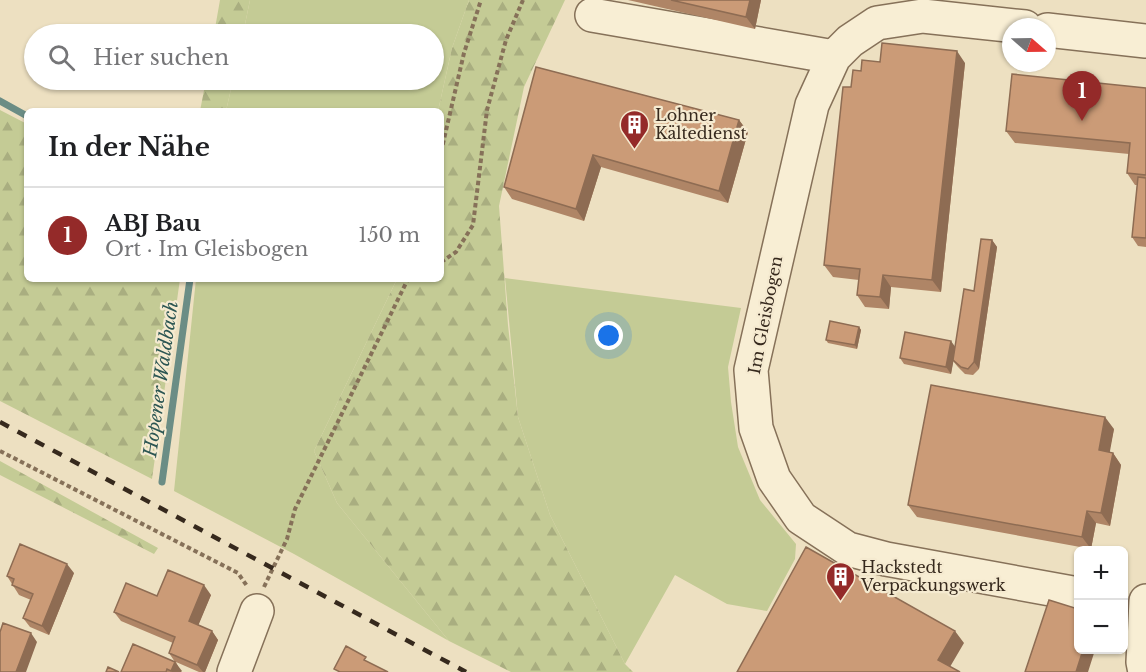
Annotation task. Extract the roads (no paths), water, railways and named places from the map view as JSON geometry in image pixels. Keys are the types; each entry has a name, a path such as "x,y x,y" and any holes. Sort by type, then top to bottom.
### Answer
{"street":[{"name":"Im Gleisbogen","path":"1002,25 872,11 850,41 834,57 812,105 751,370 756,428 774,479 801,518 848,549 886,559 1074,593"},
{"path":"592,15 834,57"},
{"path":"1056,31 1146,41"},
{"path":"234,672 261,597"},
{"path":"1138,603 1145,672"}],"waterway":[{"name":"Hopener Waldbach","path":"0,101 24,114"},
{"name":"Hopener Waldbach","path":"162,482 190,282"}],"railway":[{"path":"0,422 466,672"}],"place":[{"name":"ABJ Bau","path":"1082,121"},
{"name":"Lohner Kältedienst","path":"634,150"},
{"name":"Hackstedt Verpackungswerk","path":"840,602"}]}
